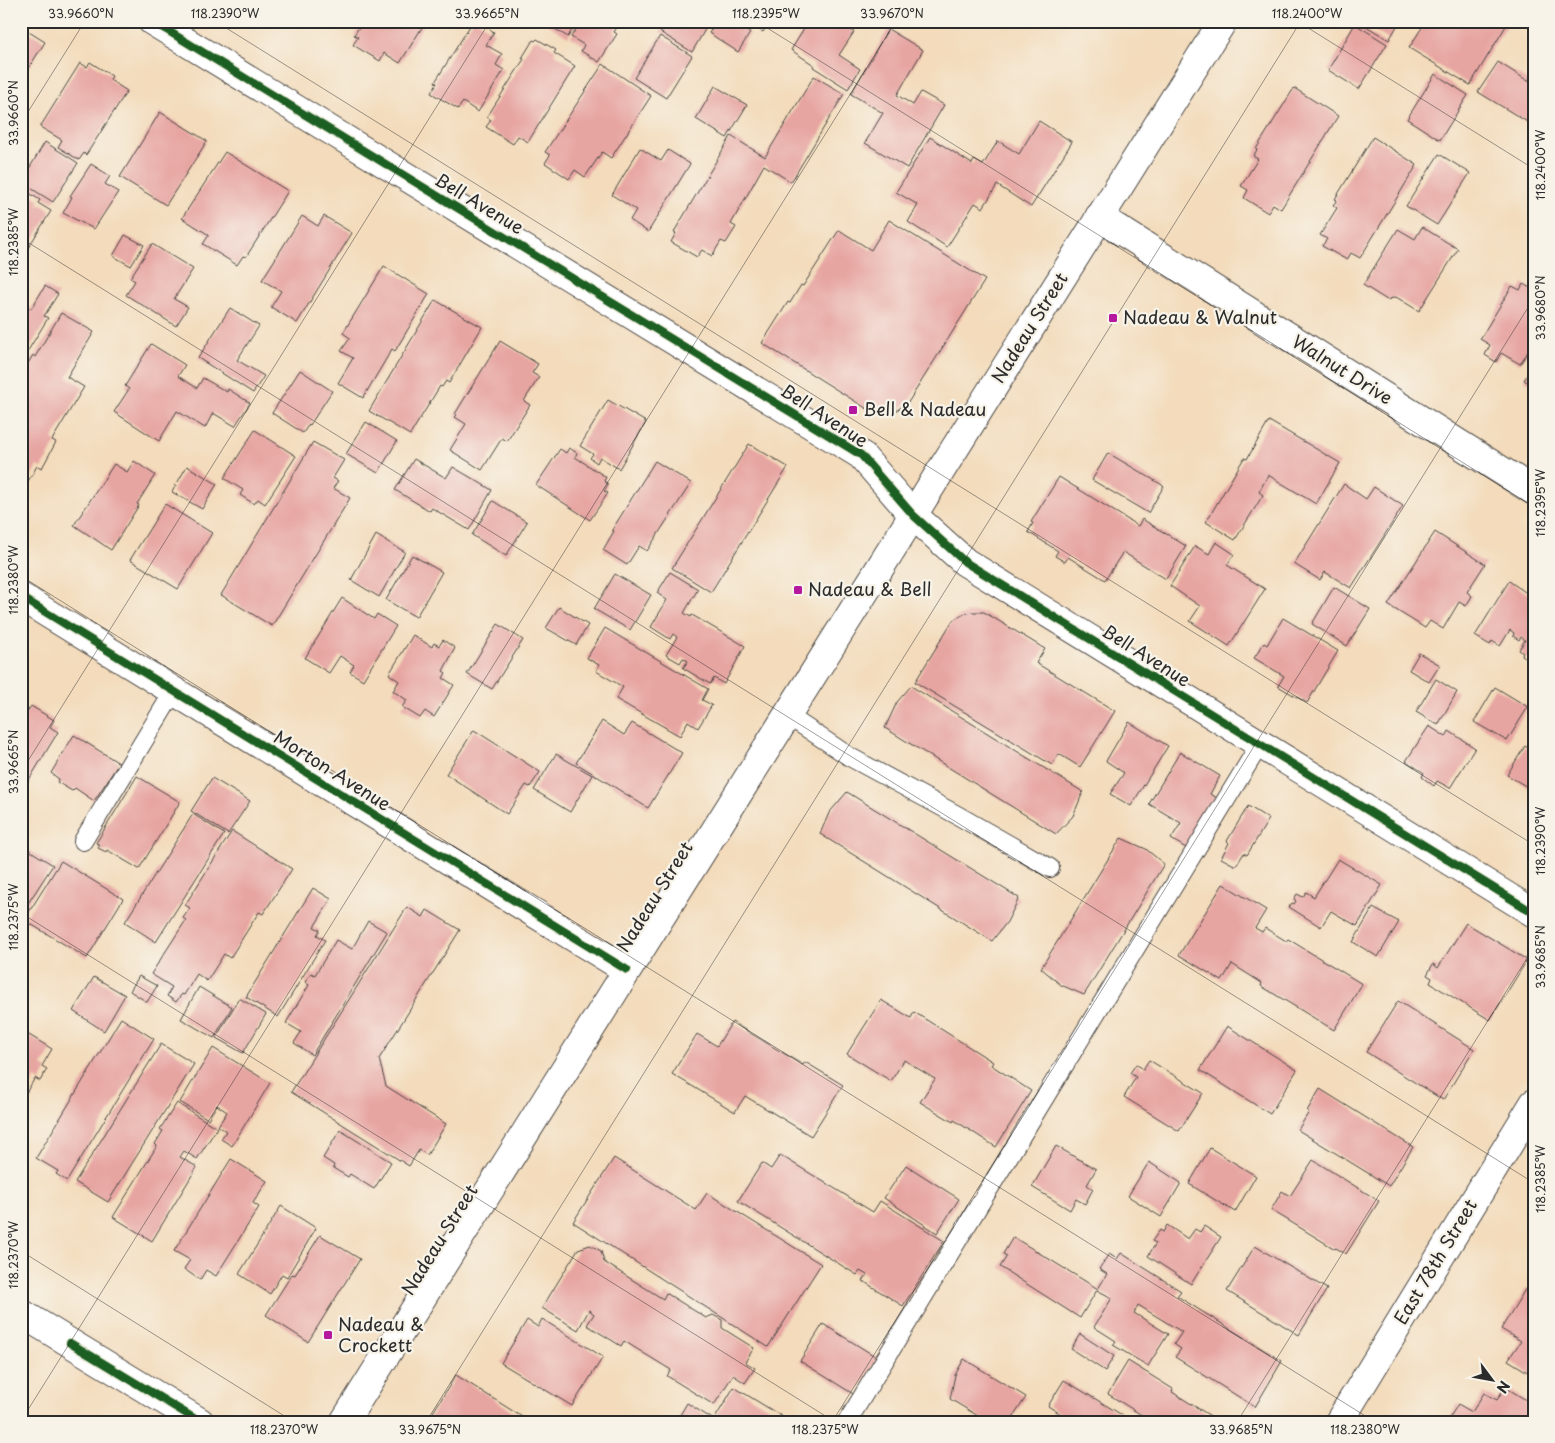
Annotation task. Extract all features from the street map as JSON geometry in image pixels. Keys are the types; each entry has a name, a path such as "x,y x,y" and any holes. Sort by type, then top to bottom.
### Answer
{"street":[{"name":"Bell Avenue","path":"152,21 861,455 913,515 965,562 1534,913"},
{"name":"Nadeau Street","path":"344,1422 1223,21"},
{"name":"Walnut Drive","path":"1099,218 1534,491"},
{"name":"Morton Avenue","path":"21,597 627,970"},
{"name":"East 78th Street","path":"1339,1422 1534,1103"},
{"path":"21,1313 200,1422"}],"lane":[{"path":"83,842 174,691"},
{"path":"787,715 850,757 1050,868"},
{"path":"847,1422 1260,744"}],"building":[{"path":"363,21 426,21 400,63 384,53 380,61 353,45 358,37 354,35"},
{"path":"473,21 477,21 494,32 486,45 502,54 496,65 504,70 478,112 463,102 458,109 431,93 437,83 435,82"},
{"path":"542,21 577,21 568,37"},
{"path":"581,21 621,21 614,32 617,34 599,62 581,51 584,45 571,37"},
{"path":"666,21 710,21 692,52 660,32"},
{"path":"717,21 730,21 750,33 738,52 709,33"},
{"path":"745,21 770,21 763,32"},
{"path":"809,21 850,21 846,27 854,32 839,55 860,69 848,89 813,67 814,65 791,50"},
{"path":"1358,21 1400,21 1389,40"},
{"path":"1426,21 1509,21 1470,85 1409,48"},
{"path":"1524,21 1534,21 1534,27"},
{"path":"1355,24 1387,44 1359,89 1328,70"},
{"path":"21,27 45,42 21,80"},
{"path":"888,29 923,50 897,95 913,105 921,92 944,105 907,168 865,143 883,113 851,94"},
{"path":"660,36 692,56 666,98 634,78"},
{"path":"537,39 556,50 554,53 575,66 528,142 518,136 513,144 486,127 491,120 487,117 524,59 522,58 533,40"},
{"path":"90,62 112,76 110,80 127,91 86,155 84,153 79,160 58,147 62,140 40,127 80,63 87,67"},
{"path":"1498,62 1528,81 1534,72 1534,126 1478,92"},
{"path":"603,64 651,96 611,158 602,152 585,177 575,170 569,179 545,163 550,155 545,152"},
{"path":"1435,74 1468,95 1440,140 1407,119"},
{"path":"814,76 844,94 791,182 764,165 731,224 736,227 726,243 721,241 712,256 702,250 697,257 671,242 676,233 674,232 731,136 765,157"},
{"path":"715,86 747,105 727,138 696,119"},
{"path":"1294,88 1338,116 1281,209 1273,204 1268,213 1244,198 1248,190 1241,186 1258,159 1253,156 1256,149"},
{"path":"160,112 207,141 166,205 120,177"},
{"path":"1039,121 1072,142 1031,207 997,185 983,208 975,203 947,247 908,222 918,205 896,192 930,137 972,164 974,160 983,165 998,141 1019,154"},
{"path":"1373,137 1417,165 1360,258 1351,253 1347,260 1322,246 1327,239 1320,235 1337,208 1333,205 1337,200 1335,199"},
{"path":"45,142 78,163 53,202 21,182"},
{"path":"640,148 661,161 668,150 690,164 648,232 630,220 636,210 612,195"},
{"path":"225,152 288,191 246,257 243,256 237,265 203,244 209,235 182,218"},
{"path":"1439,154 1470,173 1437,225 1406,206"},
{"path":"91,164 110,176 105,184 118,192 94,229 63,213 72,197 70,196"},
{"path":"21,188 40,200 38,203 51,211 23,256 21,255"},
{"path":"302,216 318,226 324,216 352,233 297,323 271,307 281,291 262,280"},
{"path":"889,220 985,280 909,401 895,412 888,413 869,410 762,343 788,302 790,303 801,285 803,286 839,230 871,250"},
{"path":"1422,227 1458,249 1419,311 1396,297 1387,300 1363,285 1398,229 1415,239"},
{"path":"125,235 144,245 131,266 113,256"},
{"path":"152,244 193,269 174,299 188,307 176,326 126,295 135,281 130,278"},
{"path":"384,266 429,294 395,351 392,349 363,398 338,383 353,358 341,351 350,338 343,333"},
{"path":"1523,284 1534,290 1534,342 1520,364 1501,353 1496,362 1485,355 1490,345 1480,339 1512,286 1520,290"},
{"path":"45,286 58,294 44,316 48,318 21,362 21,305 22,303 31,309"},
{"path":"435,300 482,327 449,383 446,381 442,387 440,386 410,435 369,411"},
{"path":"230,308 259,326 237,360 264,376 253,393 198,358"},
{"path":"61,313 94,332 67,377 84,387 52,440 56,442 42,468 37,466 21,493 21,375 33,355 35,357"},
{"path":"500,341 538,364 532,373 539,377 524,401 530,405 507,441 502,438 482,470 450,450 466,424 455,417 457,415 455,414"},
{"path":"151,344 185,365 178,376 197,388 203,378 227,392 228,389 250,403 235,426 213,413 205,428 177,411 159,441 114,412 129,389 125,386"},
{"path":"1534,364 1534,386 1524,380"},
{"path":"300,370 332,391 303,433 272,413"},
{"path":"608,400 646,422 619,469 600,457 597,463 590,458 593,454 580,446"},
{"path":"1269,421 1340,463 1316,504 1268,475 1259,492 1263,495 1235,540 1206,522 1244,458 1247,459"},
{"path":"366,422 397,441 378,473 346,454"},
{"path":"255,430 296,456 265,504 258,499 254,504 240,495 243,490 224,478"},
{"path":"313,442 344,460 333,478 338,481 333,488 350,498 272,626 221,595"},
{"path":"749,444 788,467 711,592 672,568"},
{"path":"569,448 577,453 575,457 606,477 604,481 608,484 604,491 608,493 590,520 536,485 560,449 566,453"},
{"path":"1108,453 1164,486 1148,513 1092,480"},
{"path":"414,459 446,478 453,467 492,490 469,530 432,508 430,511 395,490"},
{"path":"134,461 155,475 111,550 74,525 114,464 127,472"},
{"path":"655,461 691,483 647,551 639,546 627,565 603,550 614,531 612,530"},
{"path":"187,466 217,484 202,509 172,492"},
{"path":"1059,477 1138,526 1142,519 1186,546 1166,579 1123,552 1105,580 1068,557 1065,562 1055,556 1058,551 1028,532 1033,523 1031,522"},
{"path":"1344,484 1366,499 1374,487 1403,506 1351,588 1325,572 1320,580 1294,564"},
{"path":"493,501 527,522 506,556 472,535"},
{"path":"165,504 212,533 178,589 130,560"},
{"path":"1435,532 1485,564 1467,592 1472,596 1466,606 1459,602 1443,629 1430,621 1425,628 1388,605"},
{"path":"376,535 405,552 379,597 351,580"},
{"path":"1216,542 1234,554 1227,565 1265,589 1229,646 1190,621 1200,606 1170,586 1195,546 1209,554"},
{"path":"412,555 442,572 416,617 386,600"},
{"path":"670,572 698,589 684,613 691,617 692,615 745,646 724,684 714,678 710,684 683,668 688,661 683,658 680,663 666,655 677,637 673,634 670,639 651,627 667,600 657,593"},
{"path":"615,574 651,595 630,630 594,609"},
{"path":"1509,581 1528,594 1532,587 1534,588 1534,657 1530,661 1519,650 1525,640 1521,637 1519,640 1513,636 1514,633 1510,630 1500,646 1492,641 1490,645 1475,636"},
{"path":"1334,587 1370,609 1347,646 1312,624"},
{"path":"342,598 374,619 377,614 396,626 363,680 350,672 354,665 340,656 329,673 305,658"},
{"path":"559,607 588,625 576,645 546,628"},
{"path":"984,612 1045,649 1036,663 1115,711 1080,767 1059,754 1052,765 915,682 953,620 966,613"},
{"path":"1283,618 1338,651 1307,703 1278,686 1284,676 1254,658 1264,643 1267,645"},
{"path":"498,624 523,640 492,689 467,674"},
{"path":"605,628 708,689 702,700 712,705 698,728 688,721 680,736 616,699 623,687 596,671 599,665 587,658"},
{"path":"413,635 432,647 434,643 439,646 443,640 455,648 443,671 446,673 443,678 454,685 434,717 425,711 420,718 402,707 407,700 393,691 399,681 389,674"},
{"path":"1419,653 1440,665 1429,682 1409,670"},
{"path":"1436,679 1457,692 1438,725 1416,712"},
{"path":"911,686 1083,792 1073,816 1056,834 885,728 897,702"},
{"path":"1495,687 1528,707 1507,741 1474,722"},
{"path":"31,706 54,720 50,727 58,732 21,793 21,710 26,713"},
{"path":"602,721 624,735 632,723 682,753 648,808 576,763"},
{"path":"1129,722 1168,746 1131,806 1110,794 1124,773 1106,761"},
{"path":"1429,726 1446,737 1449,731 1475,748 1450,788 1437,781 1434,786 1422,777 1424,773 1406,761"},
{"path":"474,730 540,772 530,787 526,785 507,814 446,774"},
{"path":"74,735 119,763 94,801 75,788 72,791 57,782 59,779 51,773"},
{"path":"1525,746 1534,751 1534,791 1507,775"},
{"path":"1180,752 1220,776 1210,794 1221,800 1191,851 1171,839 1181,823 1149,804"},
{"path":"556,754 592,775 570,812 534,790"},
{"path":"137,776 180,802 139,869 107,850 106,852 98,848 100,845 96,843"},
{"path":"212,778 250,801 228,834 191,811"},
{"path":"847,792 1019,898 1007,922 992,941 820,834 829,813"},
{"path":"1248,806 1269,819 1247,855 1244,853 1236,866 1221,858 1229,843 1227,841"},
{"path":"193,814 224,834 156,942 125,922"},
{"path":"232,831 292,869 263,914 259,912 230,958 224,954 207,981 197,974 184,995 182,994 176,1002 167,996 172,987 151,974 186,920 183,918 190,908 185,905"},
{"path":"1121,838 1146,849 1164,864 1084,995 1061,985 1041,968"},
{"path":"21,845 53,865 21,914"},
{"path":"1338,859 1382,885 1357,926 1331,911 1321,927 1289,907 1296,901 1294,899 1297,894 1303,897 1306,892 1314,897"},
{"path":"61,861 123,899 87,958 24,920"},
{"path":"1223,884 1266,910 1255,928 1262,932 1265,928 1286,941 1288,939 1362,984 1334,1030 1261,986 1262,983 1232,964 1222,981 1179,955"},
{"path":"313,888 331,899 314,927 320,930 317,935 325,940 278,1017 246,997"},
{"path":"407,907 423,917 427,910 460,930 379,1059 386,1086 446,1124 427,1155 419,1150 409,1166 291,1092"},
{"path":"1373,908 1399,922 1378,957 1353,942"},
{"path":"368,921 387,932 312,1055 294,1043 301,1032 286,1023 309,985 305,982 311,973 315,975 336,940 352,949"},
{"path":"1466,923 1527,960 1490,1020 1430,983 1432,978 1427,975 1433,964 1438,968"},
{"path":"139,976 157,986 147,1002 130,991"},
{"path":"94,977 125,995 104,1031 73,1011"},
{"path":"199,987 232,1007 214,1038 181,1019"},
{"path":"239,998 266,1014 243,1053 216,1038"},
{"path":"881,1000 911,1018 914,1012 993,1062 991,1065 1031,1091 996,1147 954,1120 953,1122 920,1102 935,1079 904,1060 891,1081 847,1054"},
{"path":"1398,1001 1474,1049 1443,1100 1366,1052"},
{"path":"121,1018 154,1039 67,1181 56,1174 58,1171 36,1158"},
{"path":"732,1022 803,1065 805,1062 843,1085 811,1136 745,1096 735,1112 672,1074 697,1034 717,1046"},
{"path":"1227,1026 1297,1070 1270,1114 1200,1070"},
{"path":"21,1030 52,1049 42,1066 47,1069 40,1081 35,1078 21,1101"},
{"path":"161,1044 194,1064 108,1202 75,1182"},
{"path":"213,1048 270,1083 232,1146 221,1139 226,1131 218,1126 227,1112 217,1105 208,1119 180,1102"},
{"path":"1149,1060 1203,1093 1179,1131 1124,1097 1136,1077 1130,1073 1136,1064 1143,1069"},
{"path":"1320,1089 1413,1147 1389,1186 1298,1130"},
{"path":"177,1103 217,1128 197,1159 184,1151 180,1157 197,1167 152,1241 113,1217 157,1146 155,1144 163,1131 160,1129"},
{"path":"340,1130 391,1162 374,1189 350,1174 348,1177 333,1168 334,1165 323,1158"},
{"path":"1056,1146 1096,1169 1087,1185 1093,1189 1085,1204 1076,1199 1070,1210 1032,1187"},
{"path":"1210,1148 1256,1176 1235,1212 1189,1184"},
{"path":"780,1155 873,1212 880,1201 944,1241 903,1306 863,1281 867,1275 860,1271 857,1275 738,1201 762,1163 771,1169"},
{"path":"614,1158 696,1210 707,1193 821,1264 768,1347 573,1222"},
{"path":"231,1159 267,1181 253,1203 259,1207 216,1276 206,1270 200,1280 184,1269 190,1260 174,1251"},
{"path":"1313,1160 1379,1201 1346,1254 1271,1210 1282,1191 1290,1196"},
{"path":"1149,1162 1181,1183 1161,1217 1128,1196"},
{"path":"906,1165 959,1199 937,1233 884,1198"},
{"path":"281,1206 316,1228 287,1277 282,1274 270,1294 239,1274"},
{"path":"1167,1225 1188,1239 1195,1229 1200,1232 1204,1226 1221,1237 1191,1284 1148,1256 1156,1243 1152,1241 1160,1230 1163,1232"},
{"path":"320,1235 360,1259 308,1342 266,1315 292,1274 295,1275"},
{"path":"1013,1237 1098,1289 1107,1274 1099,1269 1109,1254 1117,1259 1121,1253 1181,1291 1177,1296 1282,1361 1255,1407 1175,1357 1181,1349 1174,1344 1182,1332 1138,1305 1134,1313 1168,1334 1148,1366 1113,1345 1116,1341 1094,1327 1112,1298 1097,1290 1080,1318 1000,1267 1007,1256 1003,1254"},
{"path":"590,1245 601,1251 604,1262 663,1299 666,1293 706,1318 713,1315 722,1320 722,1328 754,1348 745,1362 755,1368 745,1383 733,1375 714,1405 667,1376 671,1370 624,1341 621,1346 587,1325 594,1314 589,1310 578,1330 542,1308 578,1249"},
{"path":"1255,1246 1327,1289 1299,1335 1227,1291"},
{"path":"1526,1288 1534,1293 1534,1376 1508,1360 1521,1341 1501,1329"},
{"path":"542,1319 603,1357 572,1406 501,1363 527,1320 538,1327"},
{"path":"823,1324 878,1358 855,1395 800,1361"},
{"path":"1080,1334 1114,1356 1105,1371 1071,1349"},
{"path":"964,1359 1026,1397 1010,1422 988,1422 950,1399 955,1375"},
{"path":"1128,1361 1173,1389 1172,1392 1220,1422 1146,1422 1148,1419 1108,1394"},
{"path":"456,1375 530,1422 427,1422"},
{"path":"1064,1380 1127,1418 1125,1422 1073,1422 1048,1406"},
{"path":"734,1387 791,1422 676,1422 687,1403 714,1420"},
{"path":"1505,1387 1534,1405 1534,1413 1529,1422 1447,1422 1458,1404 1472,1412 1484,1393 1497,1400"}],"cycle path":[{"path":"152,21 861,455 913,515 965,562 1534,913"},
{"path":"21,597 627,970"},
{"path":"70,1343 200,1422"}],"place":[{"name":"Nadeau & Walnut","path":"1113,318"},
{"name":"Bell & Nadeau","path":"853,410"},
{"name":"Nadeau & Bell","path":"798,590"},
{"name":"Nadeau & Crockett","path":"328,1335"}]}
